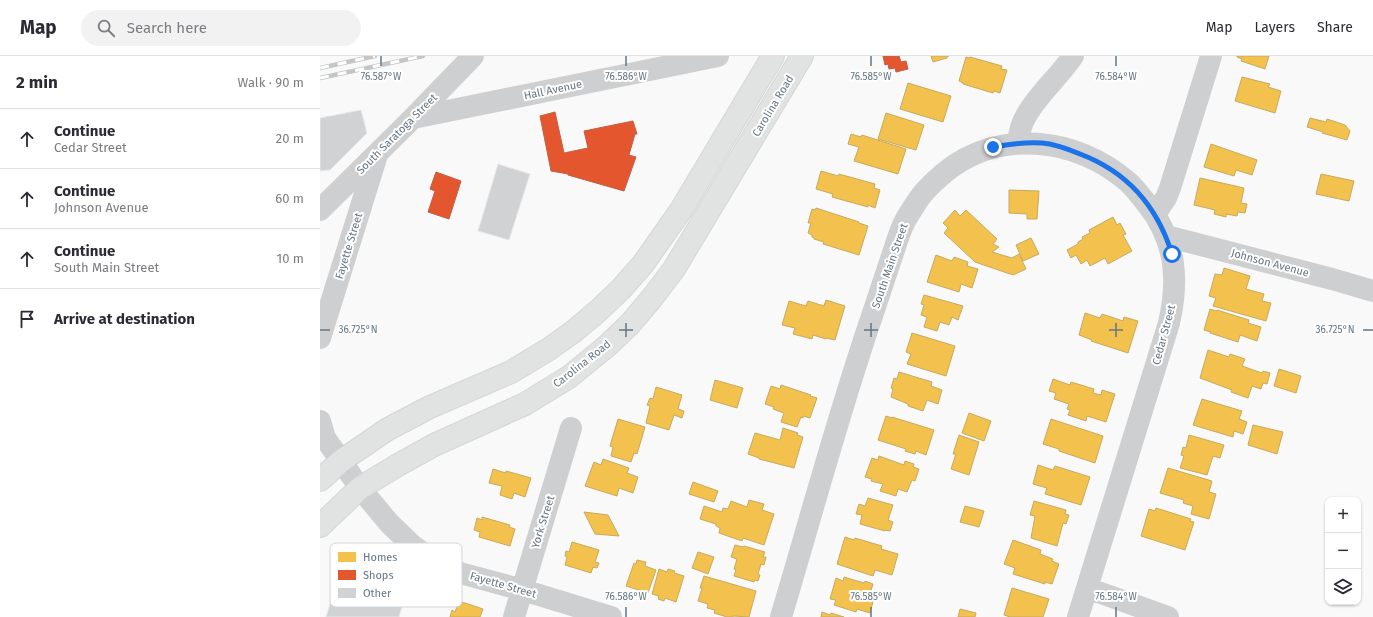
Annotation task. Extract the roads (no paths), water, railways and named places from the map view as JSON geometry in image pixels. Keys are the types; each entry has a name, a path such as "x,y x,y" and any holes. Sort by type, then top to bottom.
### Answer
{"main road":[{"path":"320,480 341,461 388,429 453,397 511,372 573,332 598,311 621,289 643,264 681,210 773,56"},
{"name":"Carolina Road","path":"320,526 360,488 398,465 434,445 525,404 542,394 586,364 630,324 674,269 802,56"}],"street":[{"name":"South Saratoga Street","path":"320,210 473,56"},
{"name":"Hall Avenue","path":"413,118 718,56"},
{"path":"1073,56 1025,116 1020,129 1018,143 1043,143 1062,147 1091,158 1124,178 1135,188 1155,214 1166,198 1170,188 1211,56"},
{"name":"South Main Street","path":"780,617 863,342 903,224 919,198 952,166 980,151 993,147 1018,143"},
{"name":"Fayette Street","path":"320,338 377,154"},
{"name":"Cedar Street","path":"1078,617 1169,323 1173,304 1174,273 1172,254 1166,236 1155,214"},
{"name":"Johnson Avenue","path":"1166,236 1373,291"},
{"name":"Fayette Street","path":"320,421 325,438 360,488 389,523 410,543"},
{"name":"York Street","path":"514,617 571,428"},
{"name":"Fayette Street","path":"462,574 611,617"},
{"path":"1087,588 1168,617"}],"railway":[{"path":"320,68 375,56"},
{"path":"320,78 423,56"}]}
